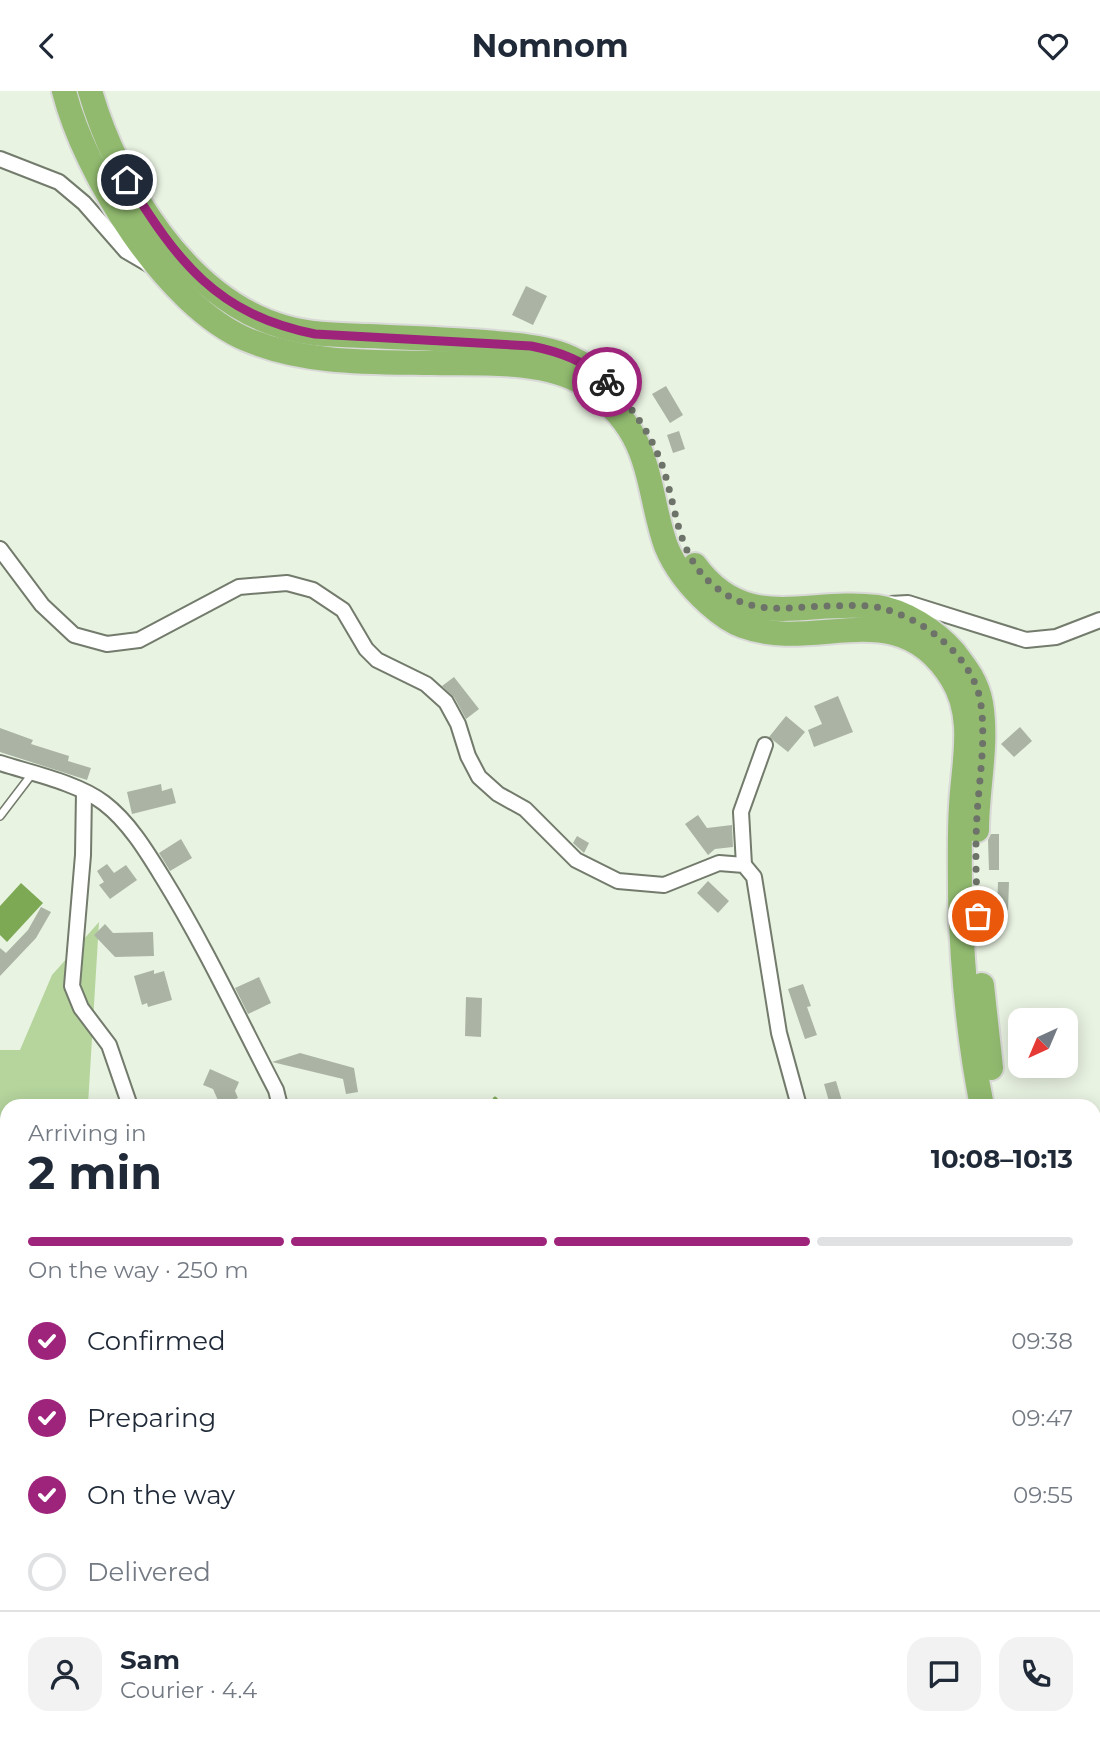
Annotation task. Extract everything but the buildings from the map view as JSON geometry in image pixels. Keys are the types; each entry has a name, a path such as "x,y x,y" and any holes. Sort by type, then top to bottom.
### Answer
{"highway":[{"path":"64,91 81,141 101,183 220,297 255,317 284,328 315,334 531,346 559,351 579,360 624,398 644,430 662,464 683,544 697,568 712,584 745,605 764,609 878,607 905,616 946,644 975,680 981,702 983,753 977,816 977,901 982,987 996,1099"},
{"path":"90,91 136,217 142,246 190,300 219,323 246,339 284,352 323,359 501,364 558,372 582,382 604,400 634,436 646,468 666,544 678,568 696,593 720,613 741,626 765,632 789,634 887,630 912,640 935,657 952,680 963,704 968,729 961,809 960,896 968,1025 981,1099"}],"street":[{"path":"0,159 59,182 84,203 126,251 163,272"},
{"path":"0,549 42,605 74,635 107,645 139,640 239,587 287,583 313,590 343,610 366,649 377,660 426,684 446,702 458,724 468,756 479,777 498,794 525,809 576,860 618,881 664,885 719,863 744,865"},
{"path":"878,607 908,603 1026,640 1056,637 1100,621"},
{"path":"765,745 741,812 744,865 754,877 779,1033 797,1099"},
{"path":"0,763 84,792 103,802 125,823 184,912 278,1099"},
{"path":"84,792 83,855 72,986 81,1008 109,1045 128,1099"}],"lane":[{"path":"0,816 32,773"}],"shaded area":[{"path":"21,883 43,903 7,942 0,935 0,906"},
{"path":"99,922 88,1099 0,1099 0,1050 20,1050 52,975"}],"way so far":[{"path":"607,382 624,398 662,464 683,544 702,574 712,584 745,605 764,609 878,607 905,616 922,626 946,644 966,667 975,680 984,728 977,816 978,916"}],"route":[{"path":"127,180 180,259 220,297 255,317 284,328 315,334 467,341 559,351 579,360 607,382"}]}
